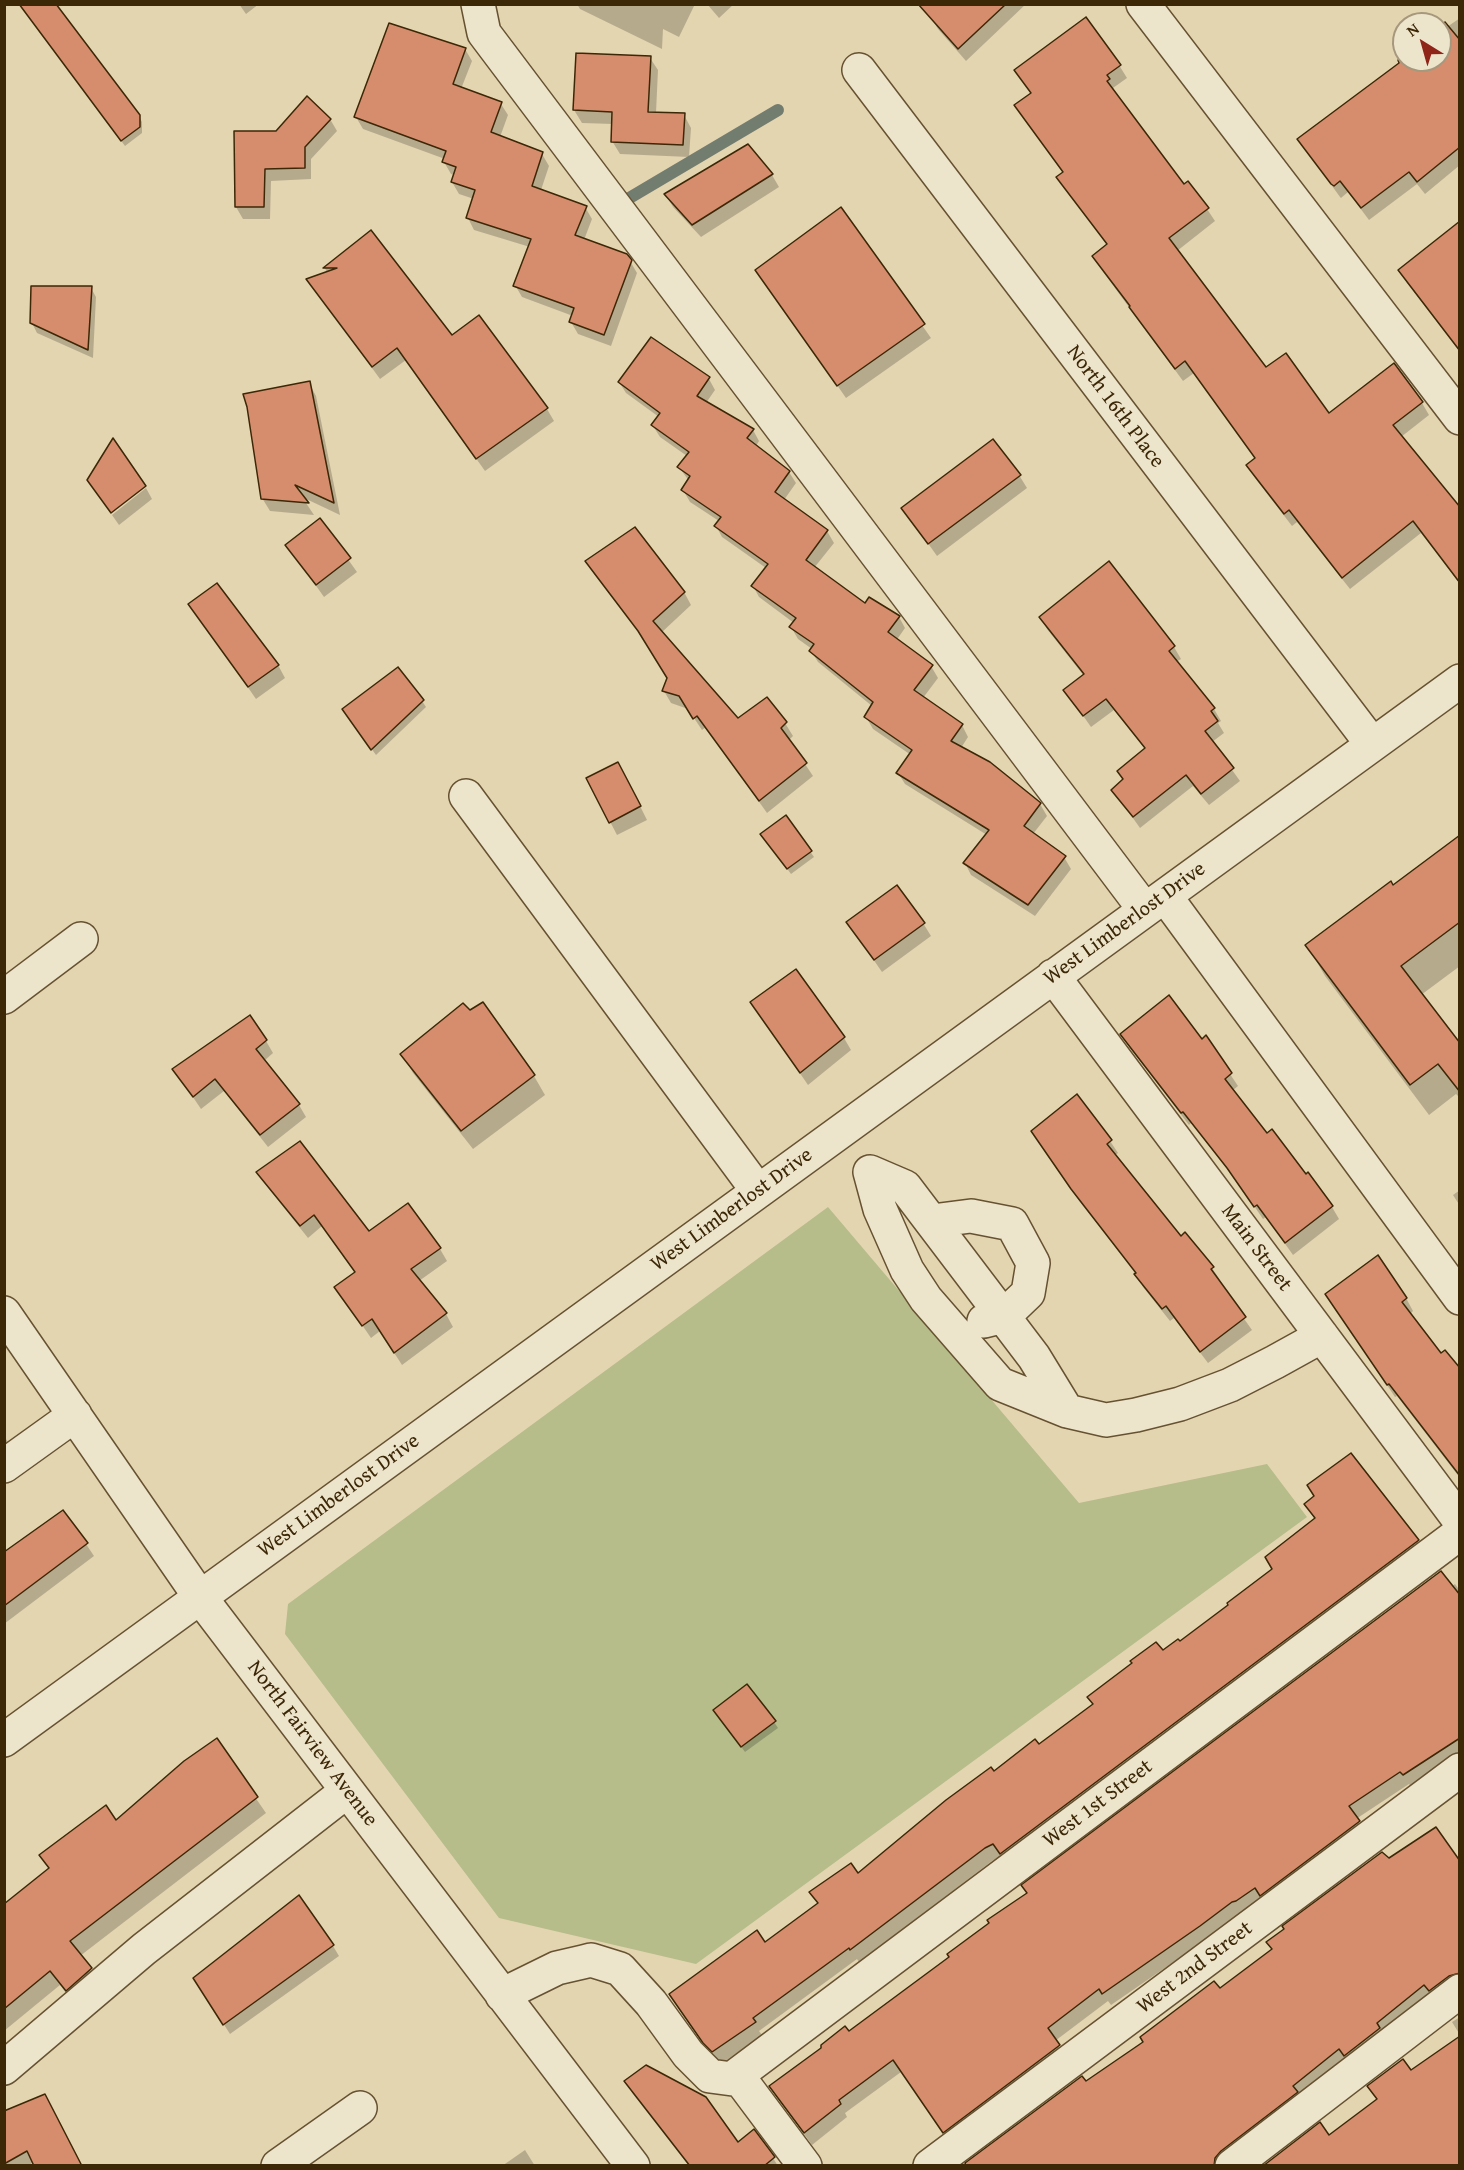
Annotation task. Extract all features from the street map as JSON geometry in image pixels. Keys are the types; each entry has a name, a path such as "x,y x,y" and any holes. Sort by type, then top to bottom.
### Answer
{"street":[{"path":"478,4 484,33 491,43 1460,1298"},
{"path":"1143,4 1460,418"},
{"name":"North 16th Place","path":"859,70 1372,744"},
{"name":"West Limberlost Drive","path":"4,1740 1460,681"},
{"path":"466,796 758,1191"},
{"path":"4,998 81,939"},
{"name":"Main Street","path":"1053,976 1460,1521"},
{"path":"839,1132 870,1172 880,1209 907,1270 926,1299 1000,1384 1067,1411 1106,1420 1180,1404 1230,1385 1322,1336"},
{"path":"870,1172 905,1187 1034,1357 1067,1411"},
{"path":"932,1221 971,1216 1012,1224 1033,1263 1028,1293 1004,1316 976,1323 946,1322"},
{"name":"North Fairview Avenue","path":"4,1313 200,1597 633,2166"},
{"path":"4,1466 75,1415"},
{"name":"West 1st Street","path":"739,2078 1460,1533"},
{"name":"West 2nd Street","path":"930,2166 1460,1770"},
{"path":"4,2068 144,1949 347,1791"},
{"path":"502,1995 557,1968 591,1960 620,1969 651,2003 688,2054 710,2076 739,2078 805,2166"},
{"path":"1232,2166 1460,1991"},
{"path":"278,2166 360,2108"}],"green space":[{"path":"828,1207 1079,1503 1267,1464 1307,1517 696,1964 499,1918 285,1634 288,1604"}],"building":[{"path":"19,4 56,4 140,115 140,127 121,141"},
{"path":"918,4 1006,4 958,49"},
{"path":"1086,17 1121,65 1107,75 1110,79 1107,81 1184,184 1188,181 1209,208 1169,238 1266,367 1286,353 1329,413 1394,363 1423,402 1393,425 1460,507 1460,583 1413,521 1342,578 1289,510 1284,514 1246,465 1255,458 1185,361 1175,369 1092,256 1107,244 1056,177 1063,172 1014,105 1031,93 1014,70"},
{"path":"389,23 466,48 453,84 502,102 491,132 543,152 532,186 587,206 575,235 627,254 632,260 604,335 569,322 574,308 513,286 531,239 466,218 475,190 451,182 456,167 442,162 446,151 354,117"},
{"path":"1452,30 1460,40 1460,147 1417,182 1409,172 1361,208 1340,181 1334,186 1331,184 1297,139 1392,68 1392,72 1452,72"},
{"path":"576,53 651,56 648,112 685,113 683,145 611,142 612,112 573,110"},
{"path":"307,96 331,119 305,147 305,168 265,169 264,207 235,207 234,131 276,131"},
{"path":"748,144 773,174 692,225 664,194"},
{"path":"841,207 925,324 837,386 755,270"},
{"path":"1460,221 1460,351 1398,270"},
{"path":"371,230 452,335 479,315 548,408 476,459 397,348 372,367 306,279 337,268 323,268"},
{"path":"31,286 92,286 88,350 30,323"},
{"path":"651,337 710,377 697,396 754,429 747,438 790,471 775,492 828,530 806,560 865,603 869,597 900,616 888,632 933,665 914,690 963,724 951,741 990,762 1041,803 1024,826 1066,856 1028,905 963,863 989,830 896,773 912,750 864,717 873,702 809,651 814,644 789,627 796,618 751,586 768,564 714,526 721,517 681,490 690,476 677,467 689,452 651,425 660,413 618,382"},
{"path":"310,381 334,503 295,485 309,503 261,499 243,394"},
{"path":"113,438 146,486 111,513 87,480"},
{"path":"993,439 1021,475 928,544 901,508"},
{"path":"320,518 351,558 316,585 285,545"},
{"path":"635,527 685,592 653,621 738,718 767,697 787,722 781,728 807,763 759,801 697,716 693,719 679,696 662,691 667,678 638,631 585,561"},
{"path":"1109,561 1175,646 1169,651 1215,708 1211,711 1218,721 1205,731 1234,768 1201,794 1186,775 1133,817 1111,790 1123,779 1117,771 1145,748 1106,699 1083,716 1063,690 1084,674 1039,617"},
{"path":"217,583 279,665 248,687 188,604"},
{"path":"398,667 424,700 371,750 342,709"},
{"path":"618,762 641,806 609,823 586,778"},
{"path":"786,815 812,851 787,869 760,834"},
{"path":"1460,835 1460,922 1401,966 1460,1043 1460,1092 1438,1064 1410,1085 1305,945 1391,881 1393,885"},
{"path":"897,885 925,923 874,960 846,922"},
{"path":"796,969 845,1037 800,1073 750,1002"},
{"path":"1169,995 1202,1039 1206,1035 1232,1073 1225,1079 1267,1133 1272,1129 1333,1206 1285,1243 1257,1205 1254,1207 1227,1168 1120,1034"},
{"path":"483,1002 535,1075 461,1131 400,1054 463,1003 470,1010"},
{"path":"250,1015 267,1040 256,1049 300,1104 260,1135 215,1079 193,1097 172,1069"},
{"path":"1077,1094 1112,1140 1107,1144 1181,1236 1185,1232 1214,1267 1211,1269 1246,1317 1200,1352 1166,1306 1162,1309 1134,1274 1136,1273 1071,1189 1031,1131"},
{"path":"300,1141 369,1231 408,1203 441,1248 411,1269 447,1313 394,1353 372,1319 362,1326 334,1287 355,1272 314,1215 300,1226 256,1172"},
{"path":"1378,1255 1407,1298 1402,1302 1441,1353 1445,1350 1460,1368 1460,1476 1389,1384 1387,1385 1325,1294"},
{"path":"1351,1453 1419,1540 1000,1854 993,1844 985,1848 850,1950 849,1948 753,2018 756,2022 712,2052 703,2043 669,1994 757,1930 765,1942 818,1903 809,1892 851,1863 858,1873 946,1800 991,1767 994,1771 1035,1739 1039,1744 1093,1704 1087,1697 1156,1642 1163,1650 1178,1639 1180,1641 1228,1605 1227,1603 1272,1569 1265,1557 1315,1518 1304,1504 1314,1496 1307,1485"},
{"path":"63,1510 88,1543 4,1606 4,1552"},
{"path":"1441,1571 1460,1595 1460,1738 1403,1775 1400,1772 1349,1806 1360,1821 1260,1896 1255,1888 1102,1994 1099,1989 1048,2028 1060,2045 943,2133 893,2060 839,2100 841,2104 804,2133 769,2086 821,2048 821,2045 845,2026 849,2031 949,1957 947,1954 989,1923 987,1920 1027,1893 1021,1885"},
{"path":"747,1684 776,1721 741,1747 713,1710"},
{"path":"217,1738 258,1797 70,1941 92,1968 66,1991 50,1971 4,2009 4,1904 49,1868 39,1855 106,1805 116,1820 184,1761"},
{"path":"1436,1827 1460,1861 1460,1973 1449,1976 1429,1991 1424,1985 1377,2023 1380,2028 1344,2056 1339,2049 1293,2086 1298,2092 1221,2151 1215,2158 1214,2166 966,2166 965,2163 1082,2076 1086,2081 1143,2042 1140,2037 1214,1981 1220,1988 1272,1949 1266,1942 1284,1929 1282,1926 1382,1852 1389,1858"},
{"path":"299,1895 334,1945 223,2025 193,1978"},
{"path":"1460,2036 1460,2166 1263,2166 1320,2122 1329,2135 1377,2099 1367,2086 1403,2059 1411,2070"},
{"path":"646,2065 706,2097 738,2142 754,2129 775,2157 764,2166 690,2166 624,2081"},
{"path":"45,2094 82,2166 34,2166 27,2151 4,2164 4,2111"}],"waterway":[{"path":"626,200 778,110"}]}
